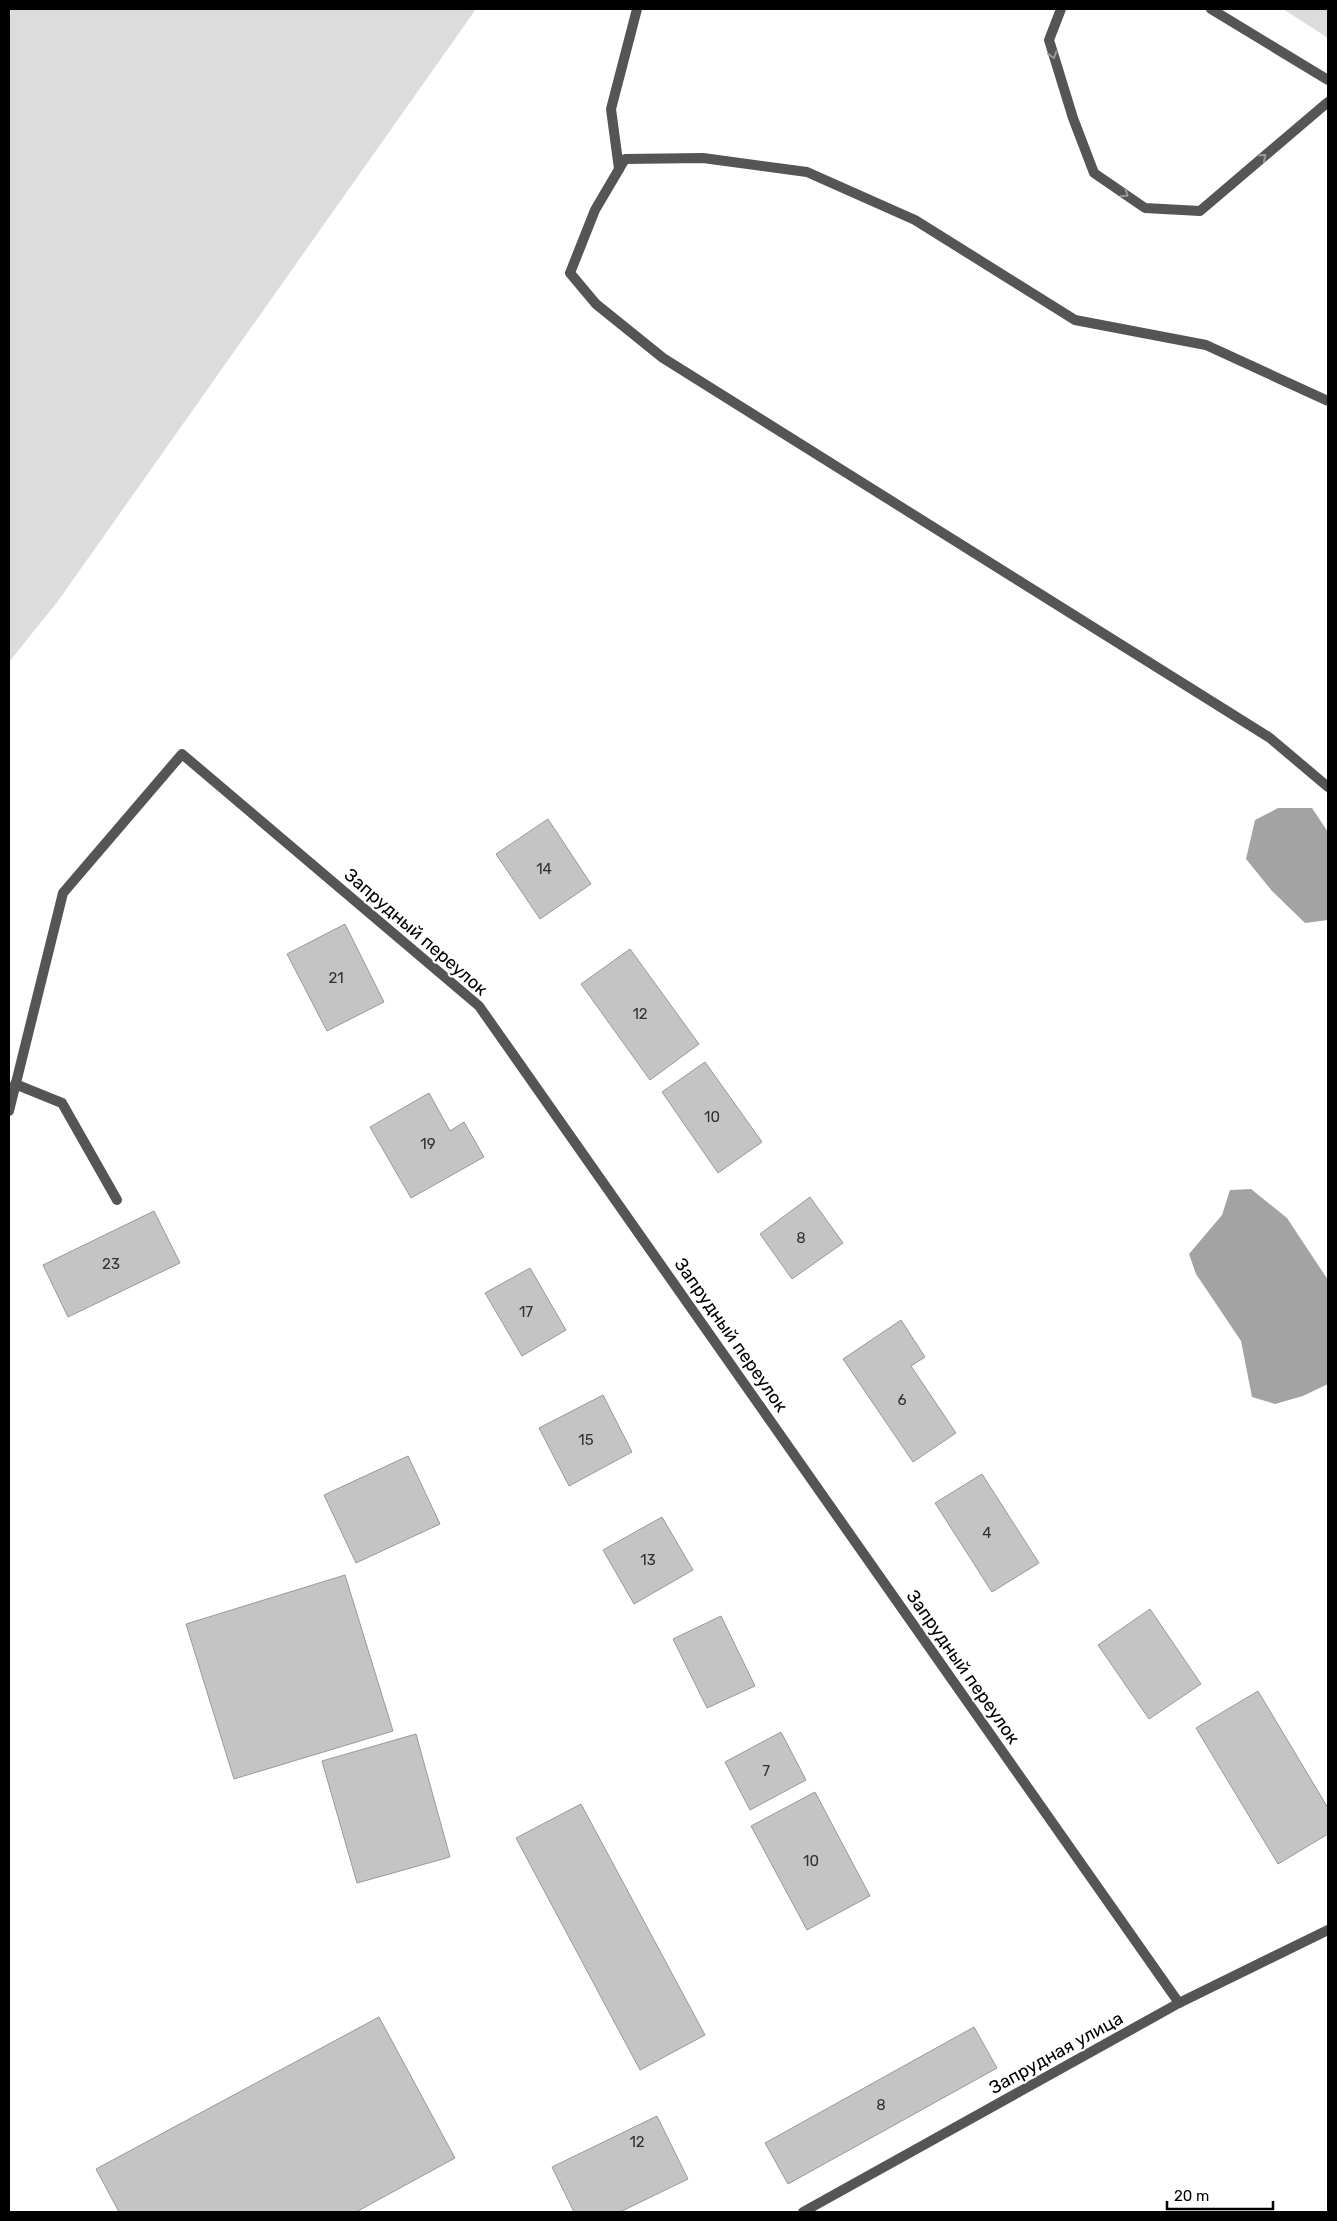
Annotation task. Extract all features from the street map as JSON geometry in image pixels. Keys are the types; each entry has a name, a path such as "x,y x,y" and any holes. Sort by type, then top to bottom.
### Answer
{"street":[{"path":"619,169 611,108 637,9"},
{"path":"1061,9 1049,40 1073,118 1094,172 1145,208 1200,211 1328,102"},
{"path":"1211,9 1328,80"},
{"path":"1328,401 1206,345 1075,320 915,220 807,172 703,158 625,159 595,210 570,273 596,304 663,358 1270,738 1328,787"},
{"name":"Запрудный переулок","path":"15,1084 63,893 182,754 480,1006 1179,2003"},
{"path":"9,1111 15,1084 62,1103 117,1200"},
{"name":"Запрудная улица","path":"803,2212 1179,2003 1328,1930"}],"shaded area":[{"path":"9,9 476,9 58,601 9,662"},
{"path":"1283,9 1328,9 1328,38"},
{"path":"1278,808 1312,808 1328,832 1328,920 1305,923 1272,891 1246,859 1255,820"},
{"path":"1251,1189 1287,1218 1328,1280 1328,1384 1303,1396 1275,1404 1252,1397 1241,1341 1196,1274 1189,1254 1222,1215 1230,1190"}],"building":[{"path":"548,819 591,884 540,919 496,854"},
{"path":"345,924 384,1002 327,1031 287,954"},
{"path":"630,949 699,1044 650,1080 581,984"},
{"path":"705,1062 762,1142 718,1173 662,1092"},
{"path":"429,1093 450,1131 464,1122 484,1157 411,1198 370,1127"},
{"path":"810,1197 843,1243 792,1279 760,1234"},
{"path":"154,1211 180,1263 68,1317 43,1265"},
{"path":"530,1268 566,1330 522,1356 485,1293"},
{"path":"901,1320 925,1357 911,1366 956,1433 913,1462 843,1359"},
{"path":"603,1395 632,1452 569,1486 539,1428"},
{"path":"408,1456 440,1524 356,1563 324,1495"},
{"path":"982,1474 1039,1563 992,1592 935,1503"},
{"path":"662,1517 693,1570 634,1604 603,1550"},
{"path":"345,1575 393,1731 234,1779 186,1624"},
{"path":"1150,1609 1201,1684 1149,1719 1098,1645"},
{"path":"721,1616 755,1686 707,1708 673,1639"},
{"path":"1258,1691 1328,1808 1328,1834 1278,1864 1196,1728"},
{"path":"781,1732 806,1780 750,1810 725,1762"},
{"path":"416,1734 450,1857 357,1883 322,1761"},
{"path":"815,1792 870,1896 807,1930 751,1826"},
{"path":"581,1804 705,2035 640,2070 516,1838"},
{"path":"379,2017 455,2158 356,2212 119,2212 96,2169"},
{"path":"974,2027 997,2068 788,2184 765,2143"},
{"path":"657,2116 688,2179 620,2212 574,2212 552,2167"}]}
